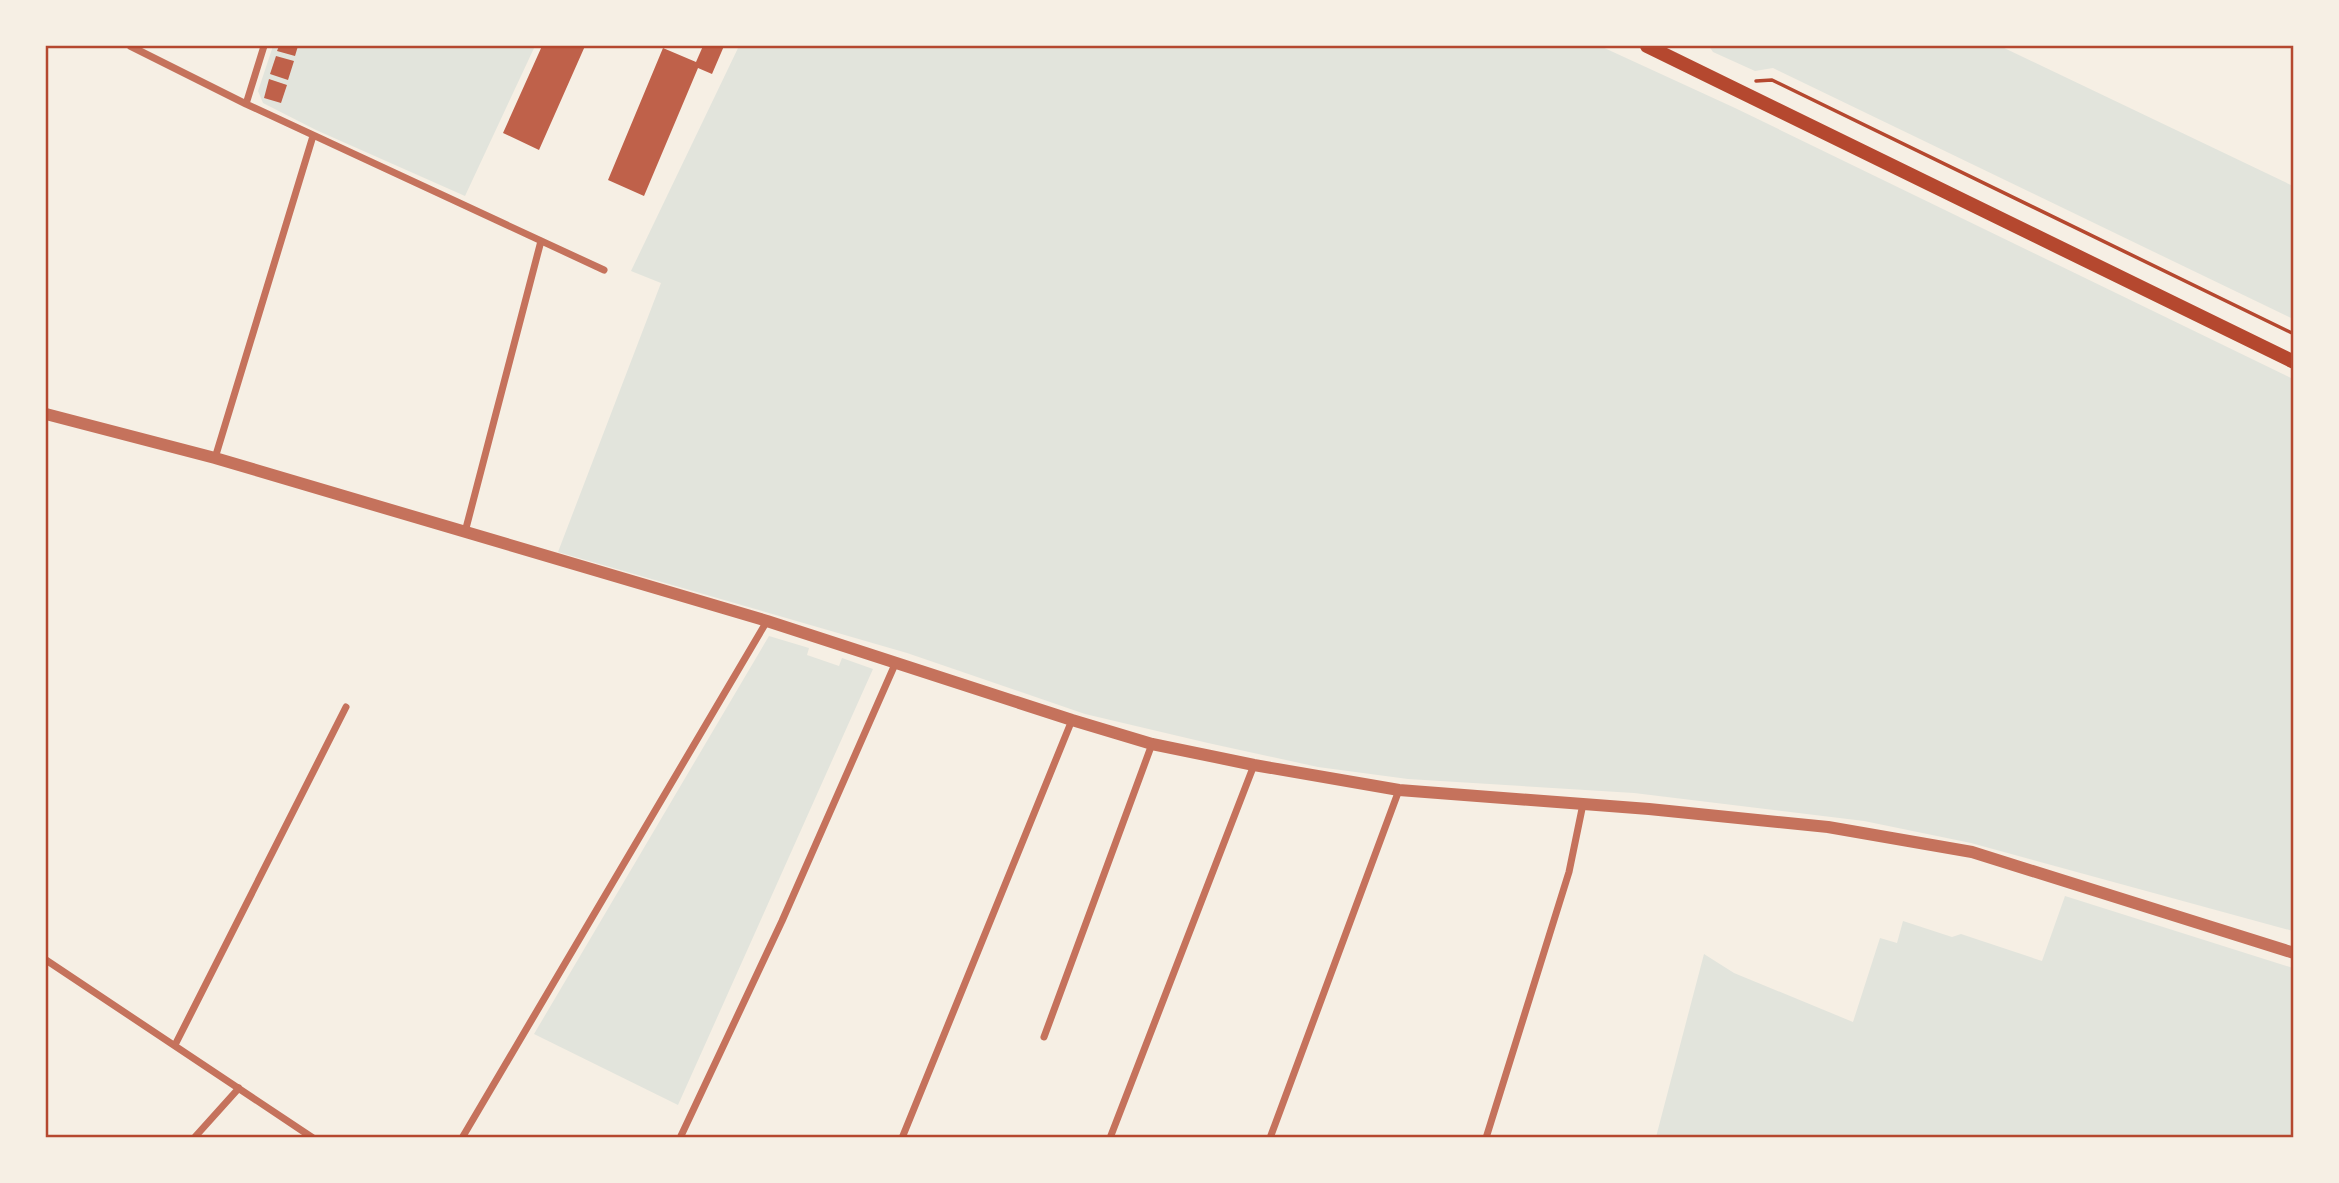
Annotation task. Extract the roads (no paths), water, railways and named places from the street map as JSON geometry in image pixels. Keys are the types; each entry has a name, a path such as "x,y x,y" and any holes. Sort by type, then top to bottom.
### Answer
{"main road":[{"path":"1647,46 2294,362"}],"street":[{"path":"130,46 313,136 604,270"},
{"path":"246,104 264,46"},
{"path":"215,458 313,136"},
{"path":"465,532 541,241"},
{"path":"46,414 215,458 767,621 1152,744 1399,790 1828,827 1972,852 2294,953"},
{"path":"462,1138 767,621"},
{"path":"680,1138 782,921 896,662"},
{"path":"174,1045 346,707"},
{"path":"902,1138 1072,720"},
{"path":"1044,1037 1152,744"},
{"path":"1110,1138 1254,765"},
{"path":"1270,1138 1399,790"},
{"path":"1486,1138 1569,872 1583,804"},
{"path":"46,960 313,1138"},
{"path":"194,1138 240,1088"}]}
